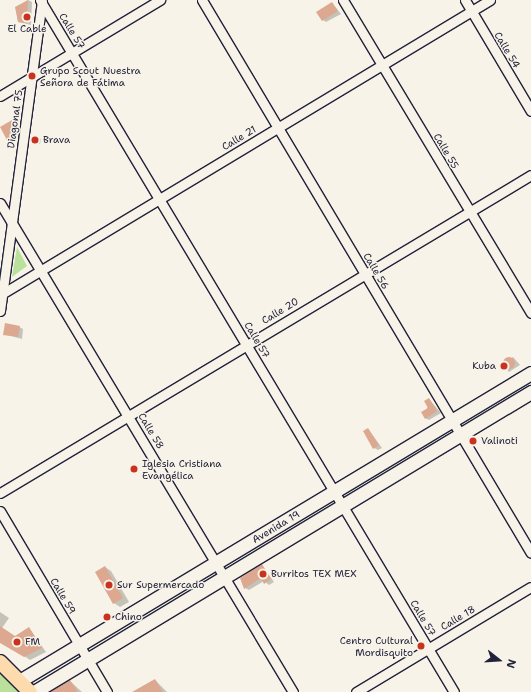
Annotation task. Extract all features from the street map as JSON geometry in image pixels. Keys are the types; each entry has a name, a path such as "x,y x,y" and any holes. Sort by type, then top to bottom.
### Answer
{"main road":[{"name":"Avenida 19","path":"21,680 531,373"},
{"name":"Avenida 19","path":"34,692 531,392"},
{"path":"0,662 21,680 30,692"}],"street":[{"path":"0,96 160,0"},
{"name":"Calle 56","path":"202,0 531,553"},
{"name":"Calle 55","path":"343,0 531,313"},
{"name":"Calle 54","path":"465,0 531,111"},
{"name":"Calle 21","path":"1,294 490,0"},
{"name":"Calle 57","path":"42,1 454,692"},
{"name":"Diagonal 75","path":"0,312 1,294 42,1"},
{"name":"Calle 20","path":"0,493 364,273 531,175"},
{"name":"Calle 58","path":"0,203 41,269 293,692"},
{"name":"Calle 59","path":"0,511 107,692"},
{"name":"Calle 18","path":"356,692 531,587"}],"green space":[{"path":"17,247 27,266 12,277"},
{"path":"0,664 25,692 0,692"}],"building":[{"path":"28,0 27,23 18,22 15,7"},
{"path":"332,2 338,11 322,21 316,12"},
{"path":"12,120 8,142 0,127"},
{"name":"Brava","path":"33,136 39,137 38,143 32,142"},
{"path":"5,323 20,326 18,337 3,335"},
{"path":"511,357 514,358 514,368 507,369 504,368 503,361 504,358"},
{"path":"429,398 437,411 425,419 421,412 428,408 424,401"},
{"path":"368,428 379,445 373,449 363,431"},
{"path":"262,564 271,579 264,584 261,578 244,589 240,578"},
{"name":"Sur Supermercado","path":"105,566 123,598 113,604 95,572"},
{"path":"0,626 15,636 29,627 42,648 24,657 0,643"},
{"path":"155,679 163,692 132,692"},
{"path":"70,680 78,692 49,692"}],"place":[{"name":"El Cable","path":"27,17"},
{"name":"Grupo Scout Nuestra Señora de Fátima","path":"32,76"},
{"name":"Brava","path":"35,140"},
{"name":"Kuba","path":"504,366"},
{"name":"Valinoti","path":"473,441"},
{"name":"Iglesia Cristiana Evangélica","path":"134,469"},
{"name":"Burritos TEX MEX","path":"263,574"},
{"name":"Sur Supermercado","path":"109,585"},
{"name":"Chino","path":"107,617"},
{"name":"FM","path":"17,642"},
{"name":"Centro Cultural Mordisquito","path":"421,646"}]}
